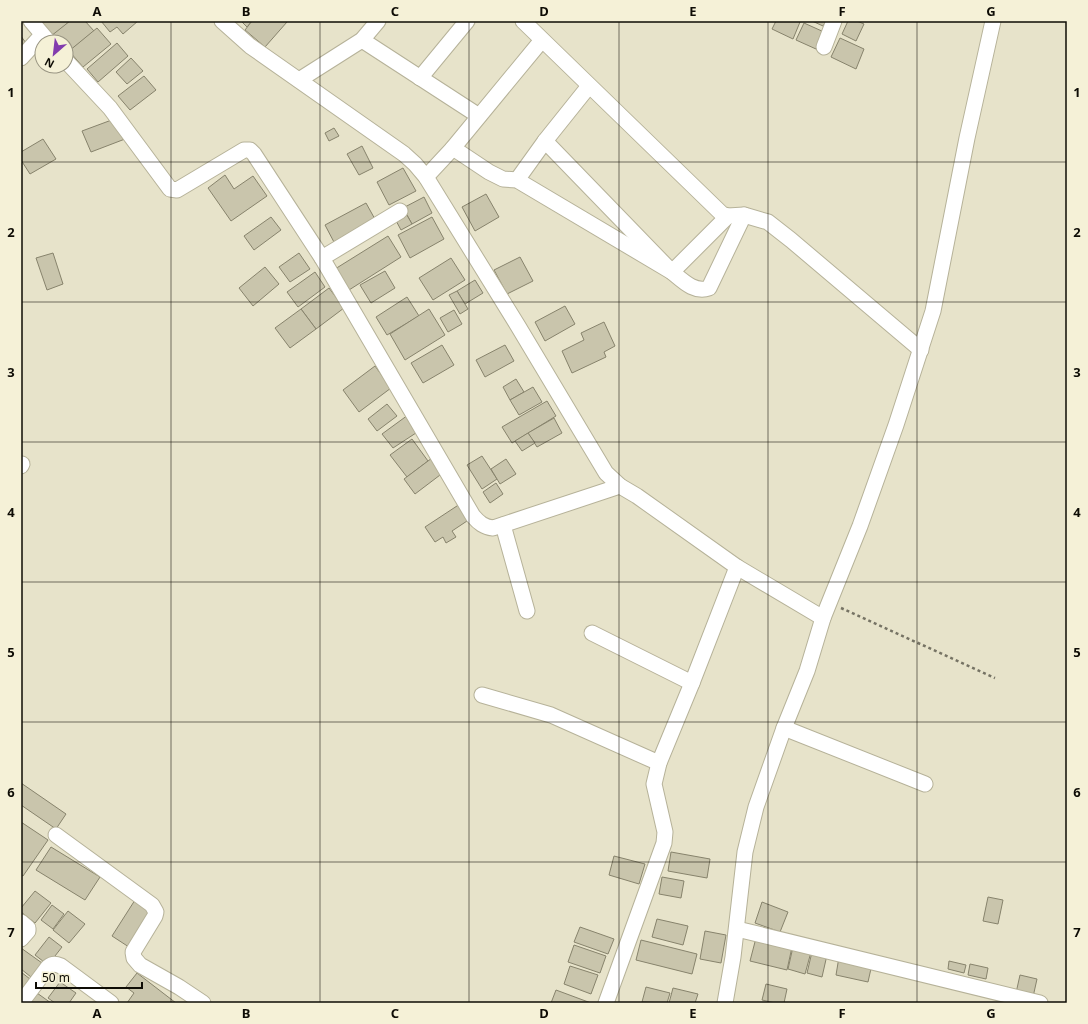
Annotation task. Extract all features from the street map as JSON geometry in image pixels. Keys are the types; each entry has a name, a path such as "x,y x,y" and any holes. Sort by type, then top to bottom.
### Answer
{"street":[{"path":"32,21 42,34"},
{"path":"222,21 250,46 404,154 415,164 426,177 606,473 620,486 638,496 737,567 823,618"},
{"path":"299,80 362,40 378,21"},
{"path":"420,78 466,21"},
{"path":"522,21 722,214 728,216 744,215 768,222 921,350"},
{"path":"824,47 834,21"},
{"path":"725,1003 737,929 745,852 756,807 784,728 807,670 823,618 860,526 891,439 933,311 967,138 994,21"},
{"path":"362,40 479,116"},
{"path":"426,177 453,148 542,40"},
{"path":"21,58 34,47"},
{"path":"74,70 110,108 170,189 177,190 244,150 250,150 254,154 322,258 478,523 488,528 493,528 620,486"},
{"path":"517,180 545,141 589,86"},
{"path":"545,141 672,272 692,288 701,291 709,288 744,215"},
{"path":"453,148 489,172 503,179 517,180 672,272"},
{"path":"322,258 400,211"},
{"path":"672,272 728,216"},
{"path":"503,525 527,610"},
{"path":"606,1003 664,843 665,832 654,784 659,763 737,567"},
{"path":"592,633 692,682"},
{"path":"482,695 551,715 659,763"},
{"path":"784,728 925,784"},
{"path":"56,835 152,905 155,909 155,916 133,952 134,958 153,973 179,987 203,1003"},
{"path":"21,922 28,928 28,931 21,939"},
{"path":"737,929 1040,1003"},
{"path":"21,1003 48,967 52,964 61,966 110,1003"}],"path":[{"path":"830,602 995,678"}],"building":[{"path":"38,21 70,21 55,34 47,34"},
{"path":"70,21 85,21 94,31 74,47 74,34 54,34"},
{"path":"101,21 138,21 123,34 117,27 110,32"},
{"path":"241,21 252,21 247,27"},
{"path":"252,21 287,22 265,47 245,30"},
{"path":"776,21 800,22 793,39 772,29"},
{"path":"812,21 826,21 823,26"},
{"path":"848,21 857,21 864,24 856,41 842,34"},
{"path":"804,23 824,32 816,49 796,40"},
{"path":"97,28 111,44 83,67 74,57 74,47"},
{"path":"21,36 28,46 21,51"},
{"path":"840,38 864,49 856,69 831,57"},
{"path":"117,43 128,56 98,82 87,69"},
{"path":"131,58 143,71 127,84 116,72"},
{"path":"144,76 156,90 130,110 118,96"},
{"path":"117,118 125,139 91,152 82,131"},
{"path":"334,128 339,136 329,141 325,133"},
{"path":"43,139 56,159 30,174 21,160 21,152"},
{"path":"362,146 373,168 359,175 347,154"},
{"path":"403,168 416,191 389,205 377,182"},
{"path":"225,175 234,189 253,176 267,196 231,221 208,188"},
{"path":"486,194 499,217 475,231 462,207"},
{"path":"424,197 432,213 412,224 403,208"},
{"path":"366,203 376,221 335,244 325,225"},
{"path":"404,210 412,224 401,230 393,215"},
{"path":"271,217 281,230 254,250 244,236"},
{"path":"432,217 444,239 410,258 398,235"},
{"path":"388,236 401,257 349,290 335,269"},
{"path":"53,253 63,284 47,290 36,258"},
{"path":"299,253 310,269 290,282 279,267"},
{"path":"520,257 533,281 507,294 494,270"},
{"path":"451,258 465,280 433,300 419,278"},
{"path":"265,267 279,284 253,306 239,288"},
{"path":"385,271 395,288 371,303 360,285"},
{"path":"315,272 325,287 298,307 287,292"},
{"path":"475,280 483,293 465,304 457,291"},
{"path":"329,288 344,308 316,329 301,309"},
{"path":"457,291 468,309 460,314 449,295"},
{"path":"407,297 419,316 387,335 376,317"},
{"path":"565,306 575,324 545,341 535,322"},
{"path":"301,309 316,329 290,348 275,328"},
{"path":"429,309 445,335 405,360 390,334"},
{"path":"454,310 462,324 448,332 440,318"},
{"path":"604,322 615,346 604,352 606,357 572,373 562,351 584,340 581,333"},
{"path":"442,345 454,365 423,383 411,363"},
{"path":"505,345 514,361 485,377 476,360"},
{"path":"375,366 391,388 359,412 343,390"},
{"path":"516,379 524,392 510,400 503,387"},
{"path":"533,387 542,402 519,415 510,400"},
{"path":"547,401 556,416 512,443 502,427"},
{"path":"387,404 397,416 377,431 368,419"},
{"path":"408,415 419,431 393,448 382,434"},
{"path":"554,418 562,433 537,447 528,433"},
{"path":"528,433 535,443 522,451 515,441"},
{"path":"412,439 428,461 407,477 390,455"},
{"path":"482,456 497,479 482,489 467,465"},
{"path":"432,458 444,472 415,494 404,479"},
{"path":"506,459 516,474 500,484 491,469"},
{"path":"496,483 503,494 490,503 483,492"},
{"path":"463,502 473,517 452,531 456,537 446,543 443,537 435,542 425,527"},
{"path":"21,783 66,814 56,829 21,805"},
{"path":"21,822 48,840 23,876 21,875"},
{"path":"51,847 100,877 85,900 36,870"},
{"path":"671,852 710,859 707,878 668,871"},
{"path":"614,856 645,864 639,884 609,875"},
{"path":"662,877 684,881 681,898 659,894"},
{"path":"35,891 51,903 35,923 21,912 21,908"},
{"path":"988,897 1003,900 998,924 983,921"},
{"path":"135,900 155,913 132,949 112,936"},
{"path":"762,902 788,912 780,932 755,923"},
{"path":"52,905 64,914 53,929 41,920"},
{"path":"68,911 85,924 69,943 53,930"},
{"path":"657,919 688,926 683,945 652,937"},
{"path":"580,927 614,939 608,954 574,942"},
{"path":"705,931 726,935 721,963 700,959"},
{"path":"49,937 62,947 48,965 35,955"},
{"path":"756,938 792,947 787,970 750,961"},
{"path":"641,940 697,954 692,974 636,960"},
{"path":"574,945 606,956 600,973 568,962"},
{"path":"793,947 811,952 805,974 788,969"},
{"path":"21,948 42,963 31,977 21,969"},
{"path":"812,952 827,955 822,977 807,973"},
{"path":"839,957 872,964 868,982 836,975"},
{"path":"949,961 966,965 964,973 948,969"},
{"path":"970,964 988,968 986,979 968,975"},
{"path":"570,966 598,975 591,994 564,984"},
{"path":"21,972 30,979 21,990"},
{"path":"137,973 176,1003 127,1003 134,993 126,987"},
{"path":"1020,975 1037,979 1033,997 1016,993"},
{"path":"60,982 76,993 69,1003 55,1003 48,998"},
{"path":"766,984 787,989 784,1003 775,1003 762,1000"},
{"path":"646,987 670,993 667,1003 642,1002"},
{"path":"673,988 698,994 695,1003 669,1003"},
{"path":"556,990 591,1003 551,1003"},
{"path":"37,993 51,1003 29,1003"}]}
